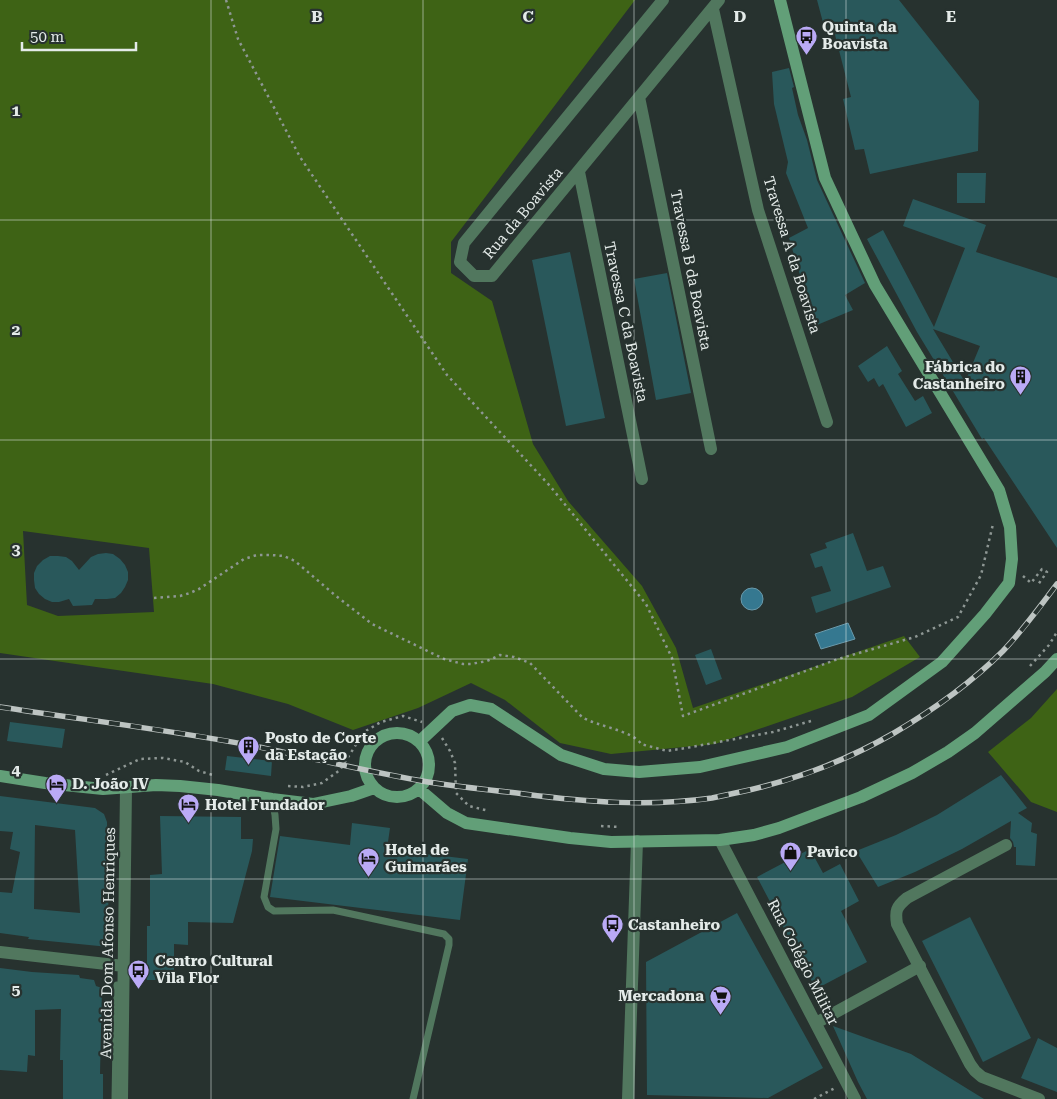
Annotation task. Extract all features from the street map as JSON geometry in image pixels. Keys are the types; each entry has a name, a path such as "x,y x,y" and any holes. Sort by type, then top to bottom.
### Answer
{"main road":[{"path":"420,741 452,711 470,705 492,709 561,755 604,769 639,772 700,768 787,748 869,715 942,662 985,614 1008,583 1012,559 1010,527 999,490 875,286 825,178 780,0"},
{"path":"419,790 447,813 466,823 570,838 611,842 720,840 754,835 779,828 861,796 912,773 948,752 975,733 1045,672 1057,659"},
{"path":"402,733 420,741 427,751 430,762 429,774 419,790 408,796 395,798 381,793 374,788 369,782 365,765 367,754 374,743 389,734 402,733"},
{"path":"0,776 103,789 156,785 180,786 313,804 351,796 374,788"}],"street":[{"name":"Rua da Boavista","path":"663,0 464,243 460,262 474,276 492,276 716,4"},
{"name":"Travessa A da Boavista","path":"716,4 758,210 827,422"},
{"name":"Travessa B da Boavista","path":"639,96 710,450"},
{"name":"Travessa C da Boavista","path":"579,172 642,479"},
{"name":"Avenida Dom Afonso Henriques","path":"122,1099 121,965 126,788"},
{"name":"Rua Colégio Militar","path":"720,840 855,1099"},
{"path":"628,1099 637,841"},
{"path":"1006,845 907,898 900,904 895,913 897,924 975,1071 982,1077 1039,1099"},
{"path":"0,952 121,965"},
{"path":"816,1023 920,966"}],"lane":[{"path":"272,799 276,829 264,897 268,907 274,911 333,910 444,934 449,939 412,1099"},
{"path":"115,1099 121,965"}],"path":[{"path":"226,0 238,39 300,157 448,375 550,486 646,604 672,658 683,716 838,659 915,637 958,617 981,575 994,524 1008,518"},
{"path":"154,598 180,596 190,593 244,559 257,555 284,556 295,561 372,624 444,659 471,664 488,661 500,655 514,656 530,663 582,718 632,736 641,744 667,751 773,732 817,720"},
{"path":"1010,567 1031,583 1042,569 1047,572 1037,586"},
{"path":"1030,666 1049,645 1057,632"},
{"path":"280,785 303,787 322,783 340,770 364,732 381,722 403,716 419,721 442,737 455,763 456,793 469,806 490,812"},
{"path":"101,777 140,759 162,758 185,762 199,771 216,776"},
{"path":"598,826 622,827"},
{"path":"814,1099 846,1082"}],"green space":[{"path":"0,0 635,0 451,242 451,273 492,301 533,444 568,501 642,586 676,648 693,708 904,636 920,657 852,697 715,744 611,754 560,743 505,700 471,683 418,708 353,730 288,704 213,684 0,653","holes":["23,531 149,548 154,612 58,616 27,605"]},
{"path":"1057,689 1057,812 1031,802 988,752 1031,718"}],"water":[{"path":"752,588 760,591 763,599 760,607 752,610 744,607 741,599 744,591"},
{"path":"848,623 855,639 821,649 815,634"}],"building":[{"path":"817,0 899,0 979,101 978,151 870,174 864,149 855,150 843,99 851,97 833,27 825,30"},
{"path":"789,68 798,115 807,140 817,180 865,283 845,295 853,310 817,325 789,238 808,228 786,173 788,162 774,104 772,72"},
{"path":"957,173 986,173 985,203 957,203"},
{"name":"Fábrica do Castanheiro","path":"913,199 986,225 976,252 1057,278 1057,548 984,438 982,439 917,332 867,239 883,230 934,327 965,248 903,226","holes":["933,329 980,346 965,382"]},
{"path":"570,252 605,418 566,426 532,260"},
{"path":"667,273 691,393 656,400 634,279"},
{"path":"887,346 902,371 898,374 915,401 923,396 932,413 906,427 883,384 879,387 874,378 868,382 858,366"},
{"path":"853,533 867,571 883,566 891,587 816,613 811,597 831,591 822,566 815,568 810,554 827,548 825,543"},
{"path":"106,553 113,554 120,559 128,572 128,580 125,587 115,598 95,599 92,605 73,606 69,599 52,602 45,599 35,588 34,573 37,566 50,556 66,557 79,570 91,557"},
{"path":"711,649 722,679 706,685 695,655"},
{"path":"10,722 65,729 62,748 7,741"},
{"name":"Posto de Corte da Estação","path":"227,756 272,761 271,776 225,770"},
{"path":"1001,775 1027,808 1018,813 1032,823 1031,832 1037,834 1035,866 1016,865 1016,847 1014,847 1010,838 1011,821 962,849 915,872 878,887 856,851 896,835 937,815"},
{"path":"0,796 95,808 104,814 107,822 109,947 28,939 29,937 0,933 0,892 12,893 20,852 10,849 13,832 0,831","holes":["35,825 75,830 80,913 34,909"]},
{"name":"Hotel Fundador","path":"160,816 241,817 241,839 253,839 252,851 233,923 188,922 188,945 174,944 174,980 147,980 147,926 150,926 150,875 162,874"},
{"name":"Hotel de Guimarães","path":"352,823 390,828 387,849 468,859 460,920 270,897 280,836 350,845"},
{"path":"810,849 823,873 840,864 859,901 841,911 867,962 816,989 757,877"},
{"name":"Mercadona","path":"737,913 823,1068 768,1098 647,1095 646,962"},
{"path":"970,917 1031,1038 983,1062 922,941"},
{"path":"0,968 79,975 80,978 94,980 96,986 102,988 100,1074 103,1074 103,1099 63,1099 63,1060 60,1060 61,1009 35,1010 35,1056 28,1055 27,1072 0,1070"},
{"path":"833,1026 911,1054 984,1099 867,1099"},
{"path":"1038,1038 1057,1048 1057,1092 1021,1078"}],"railway":[{"path":"0,707 222,740 428,782 571,799 641,803 688,801 712,798 800,776 857,753 909,724 951,695 991,663 1038,610 1057,584"}],"place":[{"name":"Quinta da Boavista","path":"806,55"},
{"name":"Fábrica do Castanheiro","path":"1021,395"},
{"name":"Posto de Corte da Estação","path":"249,766"},
{"name":"D. João IV","path":"56,803"},
{"name":"Hotel Fundador","path":"189,824"},
{"name":"Pavico","path":"791,871"},
{"name":"Hotel de Guimarães","path":"369,878"},
{"name":"Castanheiro","path":"612,944"},
{"name":"Centro Cultural Vila Flor","path":"139,989"},
{"name":"Mercadona","path":"720,1015"}]}
